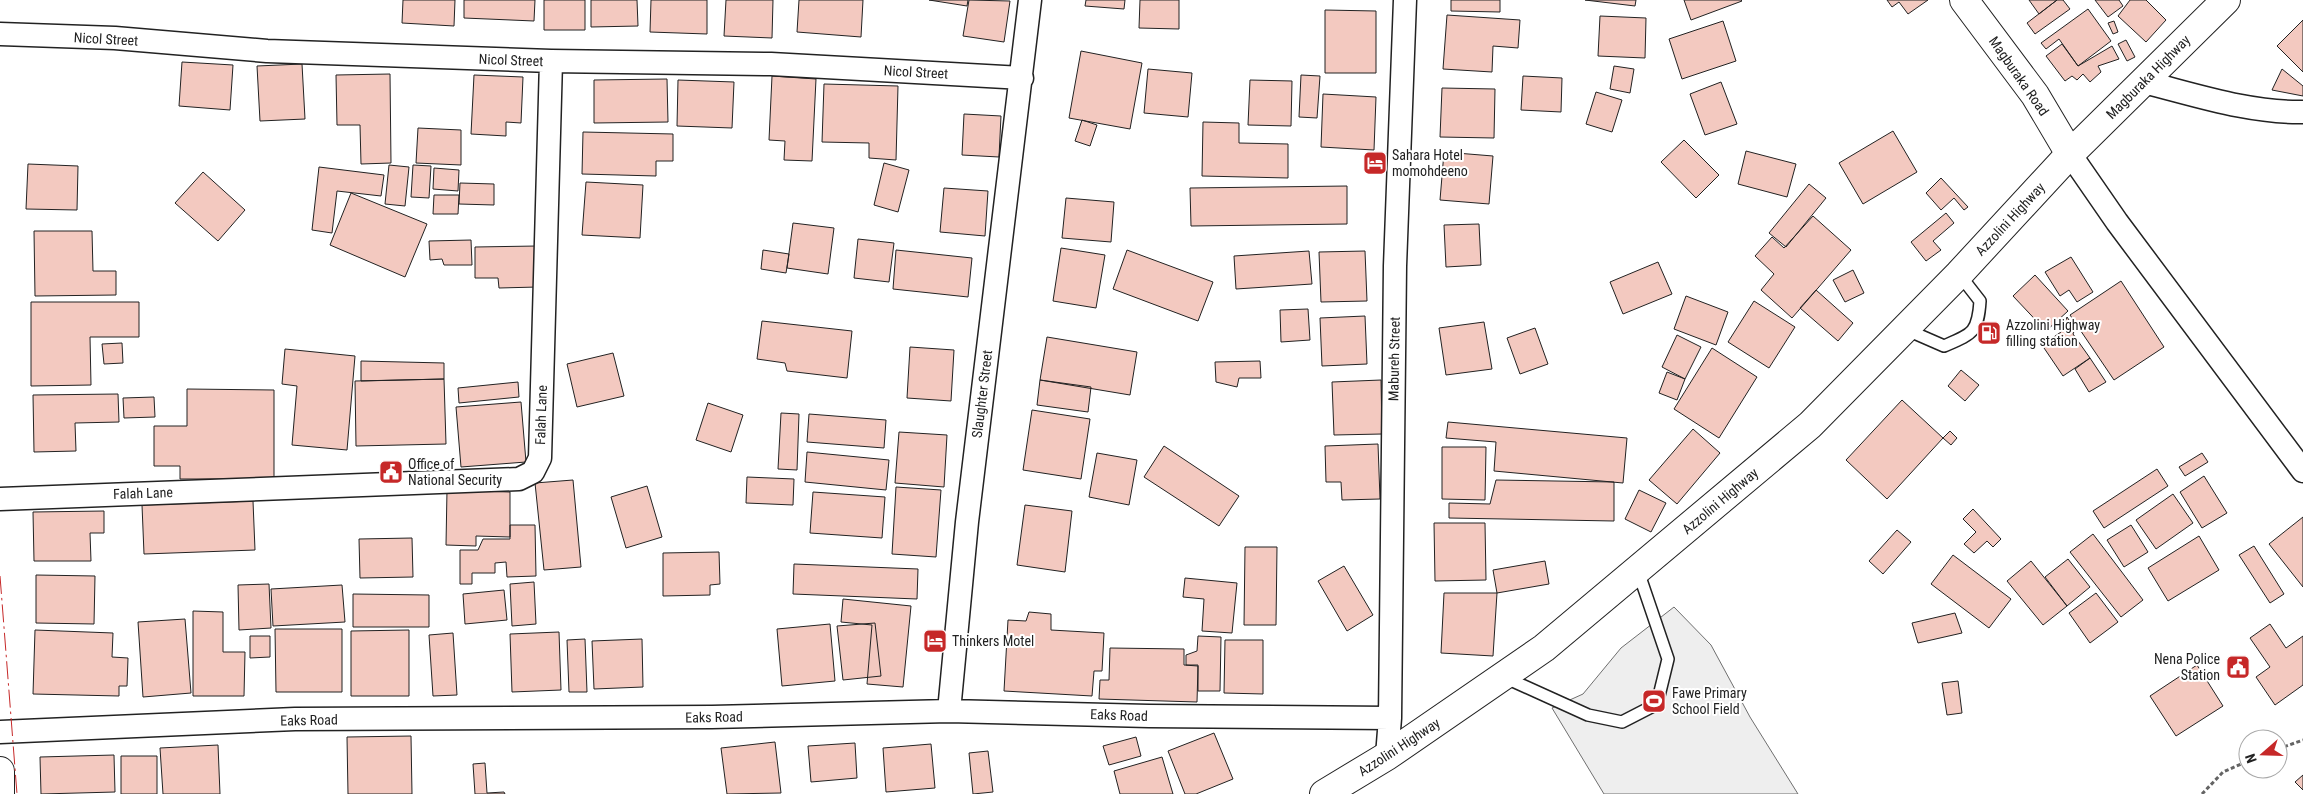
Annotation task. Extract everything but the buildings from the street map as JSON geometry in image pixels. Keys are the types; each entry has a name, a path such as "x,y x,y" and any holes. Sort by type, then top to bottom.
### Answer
{"main road":[{"name":"Magburaka Road","path":"1964,0 2035,95 2070,154"},
{"name":"Magburaka Highway","path":"2070,154 2226,0"},
{"name":"Azzolini Highway","path":"1329,793 1387,756 1544,648 1810,425 1959,274 2070,154"},
{"path":"0,771 0,794"}],"street":[{"path":"1022,78 1030,0"},
{"name":"Mabureh Street","path":"1390,718 1394,266 1405,0"},
{"name":"Nicol Street","path":"0,34 115,38 267,51 551,61 771,64 1022,78"},
{"name":"Falah Lane","path":"0,499 519,479 533,472 540,458 551,61"},
{"name":"Slaughter Street","path":"948,711 967,522 1022,78"},
{"path":"2144,82 2231,104 2276,112 2303,112"},
{"path":"2070,154 2117,222 2303,471"},
{"name":"Eaks Road","path":"0,732 295,719 712,717 948,711 1149,716 1390,718"},
{"path":"1387,756 1390,718"}],"lane":[{"path":"1905,328 1944,346 1970,335 1979,317 1980,300 1959,274"},
{"path":"1504,677 1588,715 1622,722 1657,704 1668,658 1638,571"}],"path":[{"path":"2288,745 2303,740"},
{"path":"2202,794 2223,772 2238,765"}],"shaded area":[{"name":"Fawe Primary School Field","path":"1674,607 1711,645 1750,717 1798,794 1604,794 1552,708 1583,694 1621,648"}],"power":[{"path":"0,576 17,794"}],"place":[{"name":"Sahara Hotel momohdeeno","path":"1375,163"},
{"name":"Azzolini Highway filling station","path":"1989,333"},
{"name":"Office of National Security","path":"391,472"},
{"name":"Thinkers Motel","path":"935,641"},
{"name":"Nena Police Station","path":"2238,667"},
{"name":"Fawe Primary School Field","path":"1654,701"}]}
